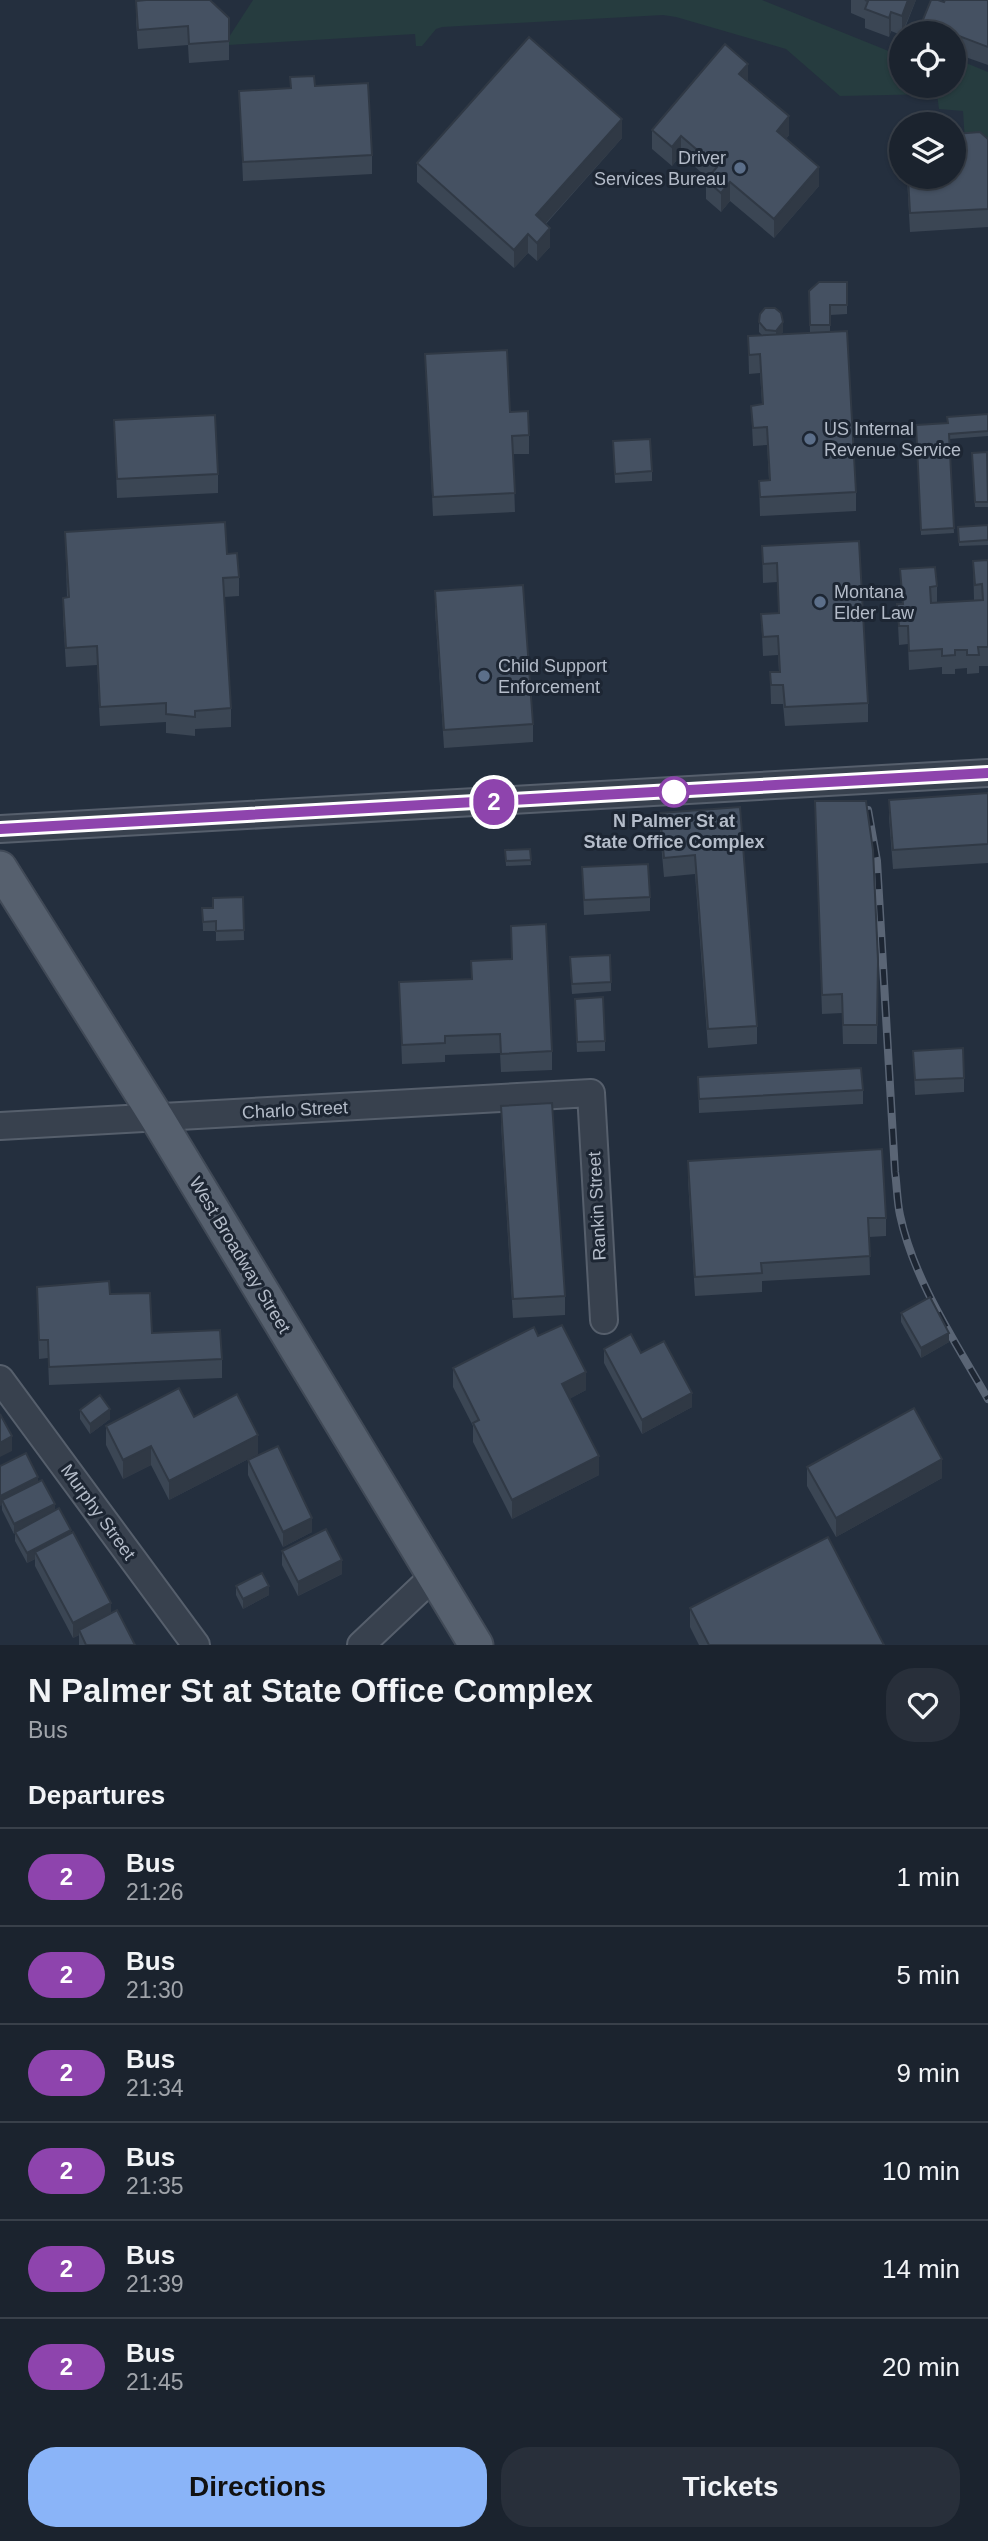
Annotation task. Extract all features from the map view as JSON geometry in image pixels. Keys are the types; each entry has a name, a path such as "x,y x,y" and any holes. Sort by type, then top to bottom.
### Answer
{"main road":[{"name":"West Broadway Street","path":"0,868 157,1118 476,1645"}],"street":[{"path":"0,830 988,773"},
{"name":"Charlo Street","path":"0,1126 591,1093"},
{"name":"Rankin Street","path":"591,1093 604,1320"},
{"name":"Murphy Street","path":"0,1379 196,1645"},
{"path":"361,1645 434,1576"}],"green space":[{"path":"253,0 762,0 889,51 889,95 840,96 786,49 663,15 442,27 436,29 422,46 416,46 415,34 228,45 229,37"},
{"path":"966,63 988,72 988,142 966,142 966,112 939,109 938,98 966,98"}],"building":[{"path":"210,0 229,18 229,41 189,44 188,26 138,30 136,1"},
{"path":"865,0 908,0 902,16 891,12 889,18 865,9 868,1"},
{"path":"931,0 988,0 988,47 966,39 966,21 922,21"},
{"path":"529,37 622,119 536,215 550,228 537,243 528,234 514,250 417,163"},
{"path":"725,44 748,64 739,74 789,116 777,131 819,167 774,219 730,182 721,193 706,180 717,167 681,136 672,147 652,130"},
{"path":"314,76 315,86 368,83 372,155 243,162 239,91 291,88 290,77"},
{"path":"980,132 988,139 988,209 910,213 909,189 966,189 966,133"},
{"path":"819,282 847,282 847,305 830,305 830,325 810,325 809,291"},
{"path":"765,308 775,308 781,313 783,322 776,331 766,330 759,322 760,314"},
{"path":"847,331 856,492 760,497 759,481 770,480 767,427 753,428 751,406 763,404 760,354 749,355 748,336"},
{"path":"507,350 510,412 528,411 529,435 512,436 515,493 433,497 425,354"},
{"path":"988,414 988,431 949,434 954,528 921,530 916,425 948,423 947,417"},
{"path":"215,415 218,474 117,479 114,420"},
{"path":"650,439 652,471 615,474 613,441"},
{"path":"987,452 988,502 975,502 972,453"},
{"path":"225,522 227,554 237,553 239,577 223,578 231,708 195,711 195,717 166,714 166,703 100,707 97,646 66,648 63,598 69,597 65,532"},
{"path":"988,525 988,540 959,542 958,527"},
{"path":"859,541 868,703 785,707 783,685 771,685 770,672 780,672 778,636 763,637 761,614 779,613 777,563 763,564 762,546"},
{"path":"988,560 988,647 978,647 979,655 967,655 967,650 955,650 955,655 942,656 942,649 909,651 908,626 899,626 897,604 903,604 900,569 935,567 937,586 930,587 931,603 983,600 982,584 975,585 973,561"},
{"path":"523,585 533,724 444,730 435,591"},
{"path":"988,793 988,844 893,850 889,800"},
{"path":"815,801 866,801 873,850 878,961 877,1025 843,1025 842,994 822,995"},
{"path":"740,807 757,1026 708,1029 695,855 664,858 660,813"},
{"path":"530,849 531,860 506,861 505,850"},
{"path":"648,864 650,897 584,900 582,867"},
{"path":"243,897 244,930 216,931 216,921 203,922 202,908 213,908 213,898"},
{"path":"546,924 552,1051 501,1054 500,1034 445,1036 445,1043 402,1045 399,982 472,979 471,961 512,959 511,926"},
{"path":"610,955 611,982 572,984 570,957"},
{"path":"603,997 605,1041 577,1042 575,999"},
{"path":"963,1048 964,1078 915,1080 913,1051"},
{"path":"861,1068 863,1090 699,1099 698,1077"},
{"path":"552,1103 565,1296 513,1299 501,1106"},
{"path":"882,1149 886,1218 868,1218 870,1256 761,1263 762,1273 695,1277 688,1161"},
{"path":"109,1281 110,1294 150,1293 152,1333 220,1330 222,1359 49,1367 48,1340 39,1340 37,1287"},
{"path":"930,1297 949,1333 921,1348 901,1313"},
{"path":"562,1325 586,1372 562,1384 599,1456 512,1500 473,1423 479,1420 453,1368 534,1327 538,1336"},
{"path":"631,1334 641,1353 664,1341 692,1393 642,1420 604,1349"},
{"path":"179,1388 194,1417 237,1394 258,1435 169,1481 151,1446 123,1460 106,1426"},
{"path":"100,1395 110,1409 90,1424 80,1410"},
{"path":"914,1408 942,1459 836,1518 807,1467"},
{"path":"0,1414 12,1436 0,1443"},
{"path":"278,1446 312,1518 283,1532 248,1460"},
{"path":"26,1453 38,1477 0,1496 0,1466"},
{"path":"42,1480 55,1504 14,1524 2,1500"},
{"path":"59,1508 71,1530 27,1553 15,1532"},
{"path":"326,1529 342,1560 298,1582 282,1551"},
{"path":"73,1532 111,1603 73,1623 35,1552"},
{"path":"828,1537 884,1645 709,1645 690,1608"},
{"path":"262,1573 269,1586 243,1599 236,1586"},
{"path":"117,1610 135,1645 86,1645 79,1630"}],"railway":[{"path":"868,810 877,861 895,1172 900,1215 906,1239 925,1287 988,1399"}],"bus line":[{"name":"2","path":"0,829 988,773"}],"place":[{"name":"Driver Services Bureau","path":"740,168"},
{"name":"US Internal Revenue Service","path":"810,439"},
{"name":"Montana Elder Law","path":"820,602"},
{"name":"Child Support Enforcement","path":"484,676"},
{"name":"N Palmer St at State Office Complex","path":"674,792"}]}
